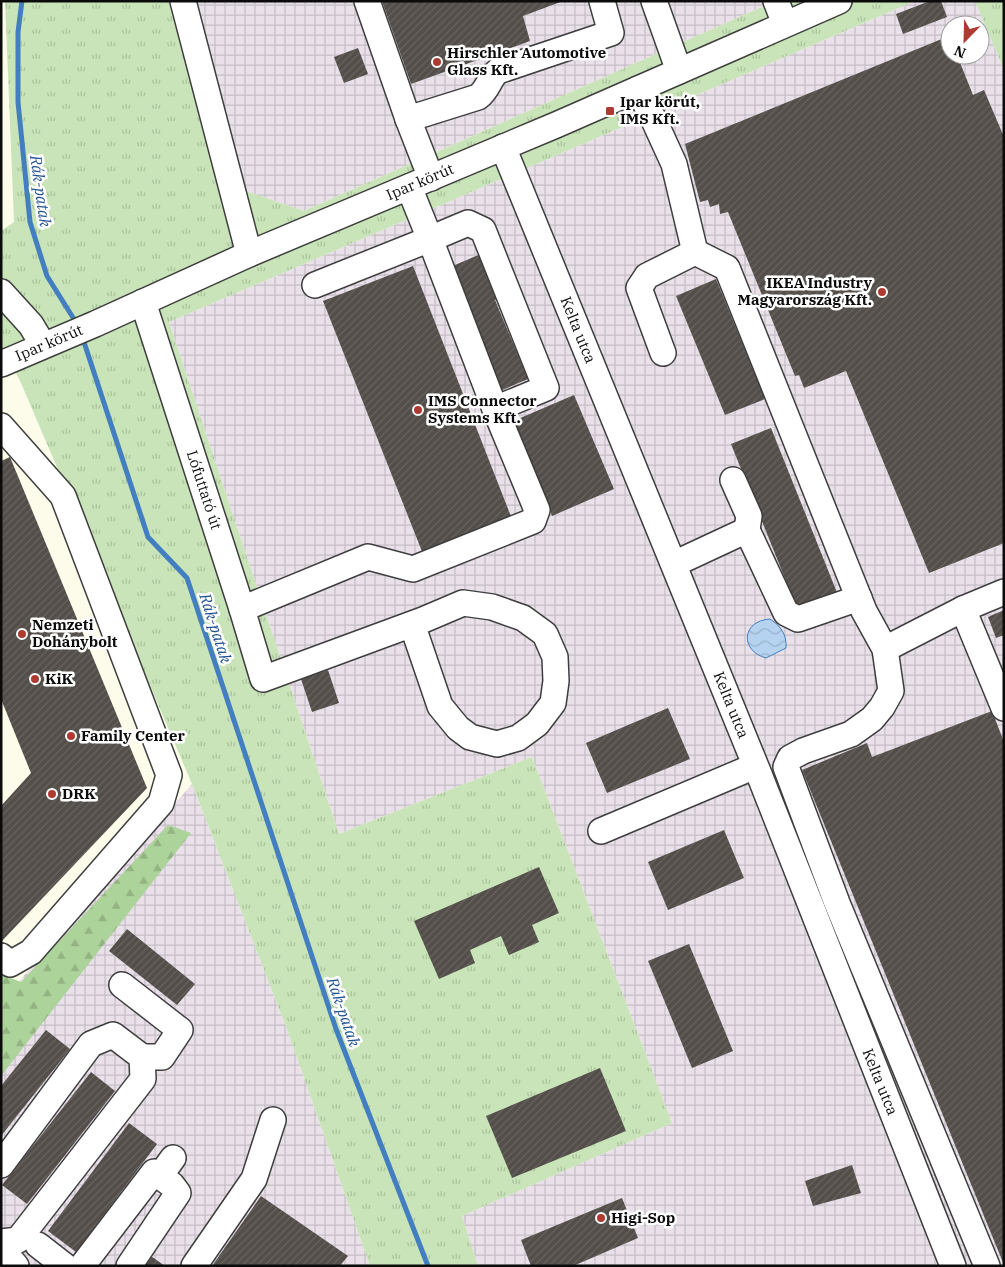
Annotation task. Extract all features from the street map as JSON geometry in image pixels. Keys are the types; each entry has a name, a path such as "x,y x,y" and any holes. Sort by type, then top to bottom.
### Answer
{"street":[{"path":"183,1 249,254"},
{"path":"242,609 368,557 413,569 533,521 537,510 495,409 430,239 408,119 367,1"},
{"path":"408,119 478,97 498,71 611,33 602,1"},
{"path":"654,1 680,70"},
{"name":"Ipar körút","path":"1,364 95,324 249,254 638,90 680,70 780,12 839,1"},
{"path":"638,90 674,164 695,252"},
{"name":"Kelta utca","path":"503,147 674,564 953,1266"},
{"path":"315,285 468,223 483,230 546,388 495,409"},
{"path":"663,353 639,288 647,276 695,252"},
{"path":"695,252 727,268 864,611 885,649 891,691 882,707 872,719 851,734 803,751 790,758 786,767 837,903 987,1266"},
{"path":"1,292 31,325 53,341"},
{"name":"Lófuttató út","path":"142,302 242,609 263,680 412,624"},
{"path":"1,426 63,496 168,775 161,803 31,952 10,964 1,956"},
{"path":"733,480 749,516 746,530 786,613 798,619 859,598"},
{"path":"674,564 746,530"},
{"path":"885,649 963,609 1004,592"},
{"path":"463,603 492,607 523,618 546,634 555,657 556,681 553,703 537,724 518,738 497,744 470,737 458,728 440,706 412,624 463,603"},
{"path":"963,609 1004,708"},
{"path":"601,831 755,766"},
{"path":"1,1165 91,1044 113,1035 142,1057 162,1057 180,1030 122,985"},
{"path":"16,1266 10,1259 4,1242 18,1240 144,1079 142,1057"},
{"path":"194,1266 254,1178 273,1120"},
{"path":"82,1266 154,1172 166,1167 172,1185 178,1193 129,1266"},
{"path":"38,1245 65,1266"}],"shaded area":[{"path":"191,1 775,1 304,211 234,187"},
{"path":"915,1 975,1 981,15 940,15 940,65 990,65 990,37 1004,70 1004,1266 478,1266 462,1216 672,1123 532,757 339,834 169,322"},
{"path":"192,784 288,1032 370,1266 1,1266 1,993 6,996"}],"green space":[{"path":"5,1 191,1 234,187 304,211 775,1 915,1 169,322 339,834 532,757 672,1123 462,1216 478,1266 370,1266 288,1032 192,784 21,383 7,354 1,356 1,231 14,222"},
{"path":"975,1 1004,1 1004,70 990,37 990,15 981,15"},
{"path":"168,825 191,833 1,1076 1,974 21,982"}],"water":[{"path":"770,619 782,631 786,648 766,658 752,649 747,637 753,625"}],"building":[{"name":"Hirschler Automotive Glass Kft.","path":"382,1 563,1 523,16 530,41 411,84"},
{"path":"930,1 941,1 946,15 940,15 940,20 903,34 896,14"},
{"name":"IKEA Industry Magyarország Kft.","path":"940,40 940,65 961,65 973,95 984,90 1004,137 1004,543 929,573 846,371 804,388 799,375 795,376 728,212 720,214 719,204 710,207 708,200 700,202 685,144"},
{"path":"358,48 368,74 344,83 334,57"},
{"path":"483,253 501,297 495,300 528,379 500,391 448,268"},
{"name":"IMS Connector Systems Kft.","path":"413,266 512,519 423,554 323,301"},
{"path":"716,279 765,399 725,415 676,296"},
{"path":"574,395 614,489 552,516 511,422"},
{"path":"771,428 838,595 798,611 731,444"},
{"name":"Family Center","path":"10,457 147,788 1,942 1,806 31,773 1,699 1,461"},
{"path":"1004,610 1004,635 996,638 988,617"},
{"path":"328,670 339,703 312,712 301,679"},
{"path":"668,708 690,759 607,793 586,743"},
{"path":"992,711 1004,742 1004,1265 802,770 867,743 872,757"},
{"path":"724,830 744,878 668,910 648,862"},
{"path":"539,867 559,913 532,925 539,942 509,955 501,936 470,950 475,963 439,979 414,921"},
{"path":"127,929 195,984 177,1005 109,951"},
{"path":"689,944 733,1051 692,1068 648,961"},
{"path":"46,1030 70,1049 1,1136 1,1086"},
{"path":"600,1068 626,1131 512,1178 486,1116"},
{"path":"91,1072 115,1091 27,1204 2,1185"},
{"path":"129,1123 157,1144 76,1252 48,1231"},
{"path":"852,1165 861,1193 813,1206 805,1181"},
{"path":"261,1196 348,1256 340,1266 212,1266"},
{"name":"Higi-Sop","path":"622,1198 638,1238 573,1266 531,1266 521,1240"},
{"path":"148,1254 165,1266 140,1266"}],"waterway":[{"name":"Rák-patak","path":"22,1 18,32 18,102 30,222 47,276 77,324"},
{"name":"Rák-patak","path":"82,336 148,537 187,578 336,1029 428,1266"}],"place":[{"name":"Hirschler Automotive Glass Kft.","path":"437,62"},
{"name":"Ipar körút, IMS Kft.","path":"610,111"},
{"name":"IKEA Industry Magyarország Kft.","path":"882,292"},
{"name":"IMS Connector Systems Kft.","path":"418,410"},
{"name":"Nemzeti Dohánybolt","path":"22,634"},
{"name":"KiK","path":"35,679"},
{"name":"Family Center","path":"71,736"},
{"name":"DRK","path":"52,794"},
{"name":"Higi-Sop","path":"601,1218"}]}
